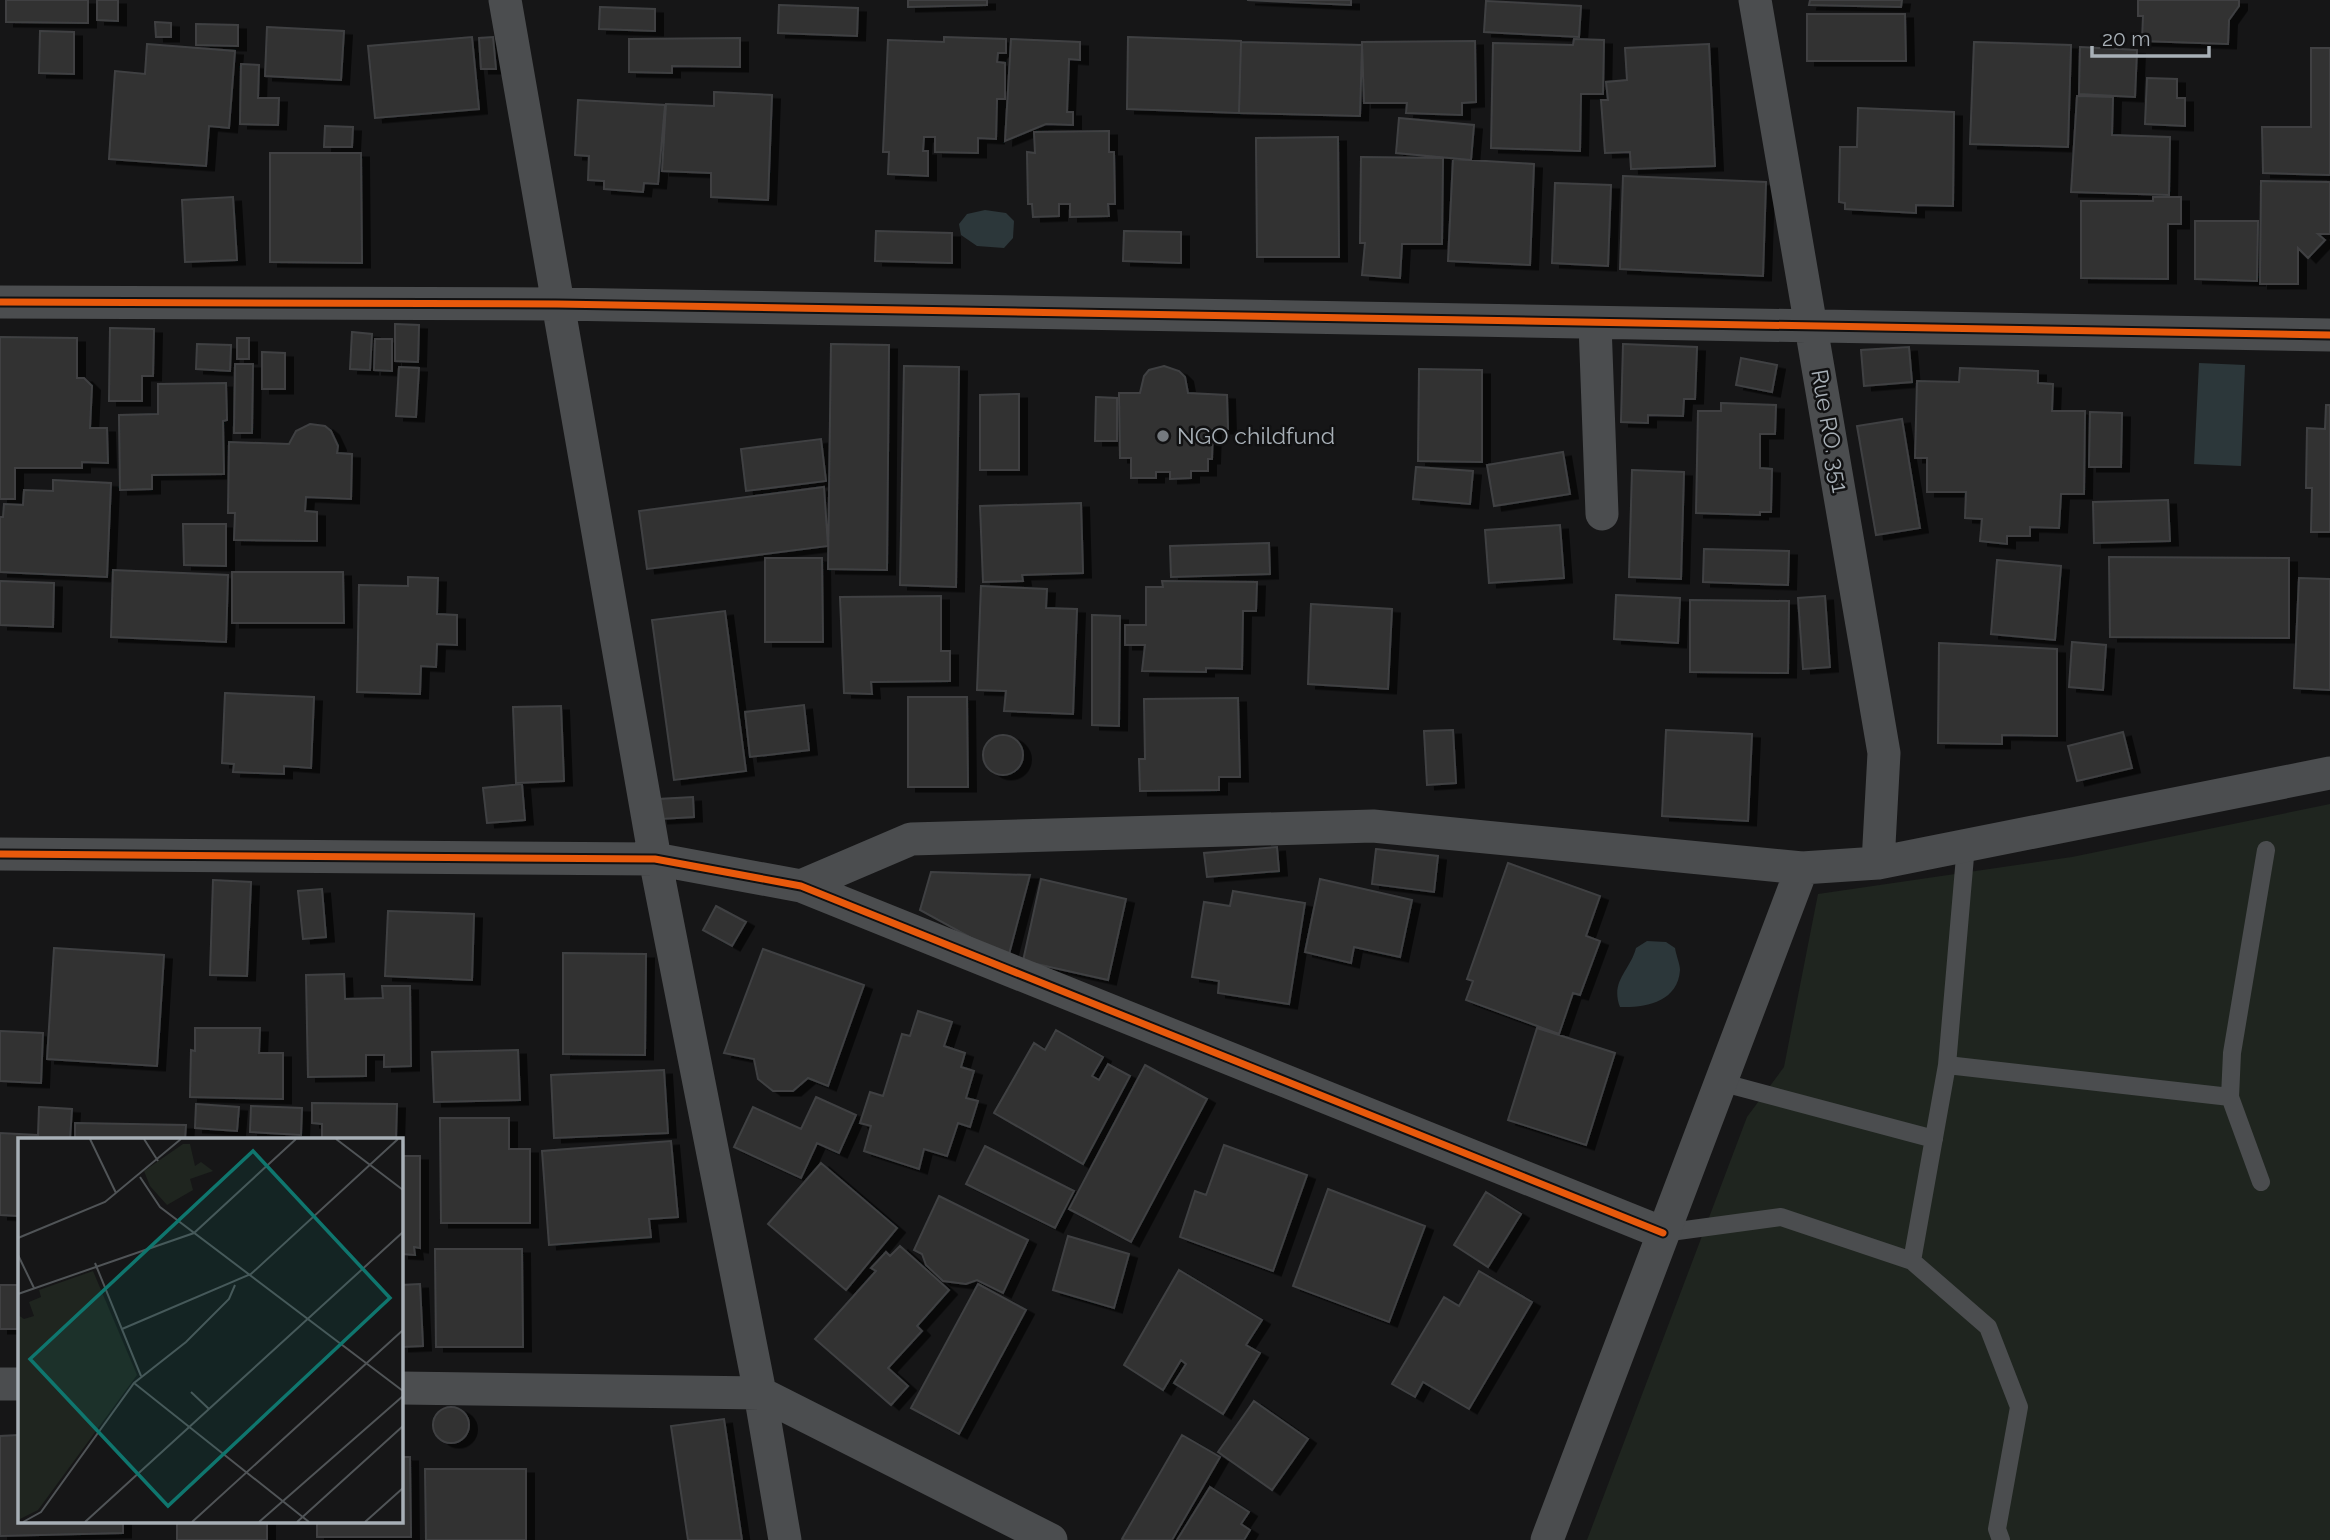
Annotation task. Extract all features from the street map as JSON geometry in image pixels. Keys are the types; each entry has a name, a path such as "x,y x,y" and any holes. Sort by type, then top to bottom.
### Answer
{"street":[{"path":"505,0 655,859 760,1393 785,1540"},
{"name":"Rue RO. 351","path":"1755,0 1884,753 1878,863"},
{"path":"0,302 557,304 2330,335"},
{"path":"1595,324 1602,514"},
{"path":"801,887 911,839 1373,826 1802,868 1878,863 2330,773"},
{"path":"0,854 655,859 801,887 1662,1233"},
{"path":"1546,1540 1802,868"},
{"path":"0,1384 18,1384"},
{"path":"402,1388 760,1393 1051,1540"}],"lane":[{"path":"1912,1261 1947,1065 1966,845"},
{"path":"2261,1182 2230,1097 2232,1053 2266,850"},
{"path":"1947,1065 2230,1097"},
{"path":"1720,1082 1934,1139"},
{"path":"1662,1233 1781,1217 1912,1261 1988,1327 2019,1407 1997,1529 2001,1540"}],"shaded area":[{"path":"985,210 1006,213 1014,221 1013,238 1004,248 977,246 961,235 959,224 967,214"},
{"path":"2199,363 2245,365 2241,466 2194,464"},
{"path":"2330,804 2330,1540 1587,1540 1747,1117 1784,1067 1818,894 2072,857"},
{"path":"1647,941 1666,942 1675,948 1680,968 1678,981 1667,996 1659,1001 1620,1007 1617,990 1619,983 1636,948"}],"building":[{"path":"6,0 88,0 88,23 6,22"},
{"path":"97,0 118,0 118,21 97,20"},
{"path":"908,0 987,0 987,5 908,7"},
{"path":"1247,0 1351,0 1351,5"},
{"path":"1810,0 1902,0 1901,7 1809,5"},
{"path":"2138,0 2239,0 2239,6 2229,20 2228,44 2142,41 2143,16 2138,16"},
{"path":"1486,1 1581,6 1579,37 1484,32"},
{"path":"779,5 858,8 857,36 778,33"},
{"path":"600,7 655,9 655,31 599,29"},
{"path":"1807,14 1905,14 1906,61 1807,61"},
{"path":"155,22 171,23 171,37 156,37"},
{"path":"196,24 238,25 238,46 196,45"},
{"path":"267,27 344,31 341,80 265,76"},
{"path":"40,31 74,32 74,74 39,73"},
{"path":"472,37 479,109 375,118 368,46"},
{"path":"493,37 496,69 481,69 479,38"},
{"path":"944,37 1006,39 1006,53 998,53 997,62 1005,63 1005,99 997,99 996,139 978,138 978,153 935,152 935,137 924,137 923,151 928,151 928,176 888,174 889,152 883,152 888,40 944,42"},
{"path":"1128,37 1241,41 1239,113 1127,109"},
{"path":"740,38 740,67 672,66 672,73 629,72 629,39"},
{"path":"1011,39 1080,42 1080,60 1069,59 1067,112 1073,112 1073,125 1046,124 1005,141"},
{"path":"1574,39 1604,40 1603,94 1581,94 1580,151 1491,148 1493,43 1573,45"},
{"path":"1475,41 1476,102 1462,103 1462,115 1406,113 1407,103 1364,103 1362,42"},
{"path":"1241,42 1362,45 1360,116 1239,113"},
{"path":"1974,42 2071,45 2068,147 1970,144"},
{"path":"147,44 235,51 229,128 209,126 206,166 109,159 115,71 145,74"},
{"path":"1709,44 1715,166 1631,169 1630,152 1605,153 1601,100 1608,100 1606,82 1627,80 1625,48"},
{"path":"2080,47 2137,50 2135,97 2079,94"},
{"path":"2311,48 2330,48 2330,175 2263,173 2262,127 2311,127"},
{"path":"241,64 259,65 258,98 279,98 278,125 240,124"},
{"path":"2147,78 2177,79 2177,98 2185,98 2185,126 2145,124"},
{"path":"714,92 772,95 768,200 711,197 711,173 662,171 666,104 714,106"},
{"path":"2077,96 2113,97 2112,135 2170,137 2169,195 2071,192"},
{"path":"578,100 665,105 658,184 644,183 643,192 604,189 604,181 588,180 589,156 575,155"},
{"path":"1858,108 1954,112 1953,206 1916,205 1916,213 1845,209 1845,203 1839,202 1840,147 1857,147"},
{"path":"1399,118 1474,125 1471,160 1396,153"},
{"path":"325,126 353,127 352,147 324,147"},
{"path":"1109,131 1109,152 1114,152 1115,204 1108,204 1109,216 1070,217 1070,204 1059,204 1059,216 1033,217 1032,204 1028,204 1027,152 1035,153 1034,132"},
{"path":"1338,137 1339,257 1257,257 1256,138"},
{"path":"270,153 361,153 362,263 270,262"},
{"path":"1361,157 1443,158 1442,244 1402,244 1400,278 1362,275 1365,243 1360,243"},
{"path":"1453,159 1534,164 1530,265 1448,261"},
{"path":"1623,176 1766,182 1763,276 1620,269"},
{"path":"2261,181 2330,182 2330,234 2318,234 2325,240 2308,258 2298,248 2298,284 2260,284"},
{"path":"1555,183 1611,185 1608,266 1552,263"},
{"path":"233,197 237,260 185,262 182,200"},
{"path":"2153,197 2181,197 2181,224 2168,224 2168,279 2081,278 2081,201 2153,201"},
{"path":"2195,221 2258,221 2257,281 2195,279"},
{"path":"876,231 952,233 952,263 875,261"},
{"path":"1124,231 1181,232 1181,263 1123,261"},
{"path":"395,324 419,325 418,362 395,361"},
{"path":"110,328 154,329 153,376 142,376 142,401 109,401"},
{"path":"352,332 372,334 370,370 350,369"},
{"path":"0,337 77,338 77,378 84,378 92,386 90,428 107,428 108,463 82,462 82,468 15,468 15,499 0,499"},
{"path":"237,338 249,338 249,359 237,359"},
{"path":"375,339 392,339 392,371 374,370"},
{"path":"197,344 231,345 230,371 196,369"},
{"path":"831,344 889,345 887,570 828,569"},
{"path":"1623,344 1697,347 1695,399 1684,399 1683,416 1648,415 1648,423 1621,422"},
{"path":"1909,347 1912,382 1864,386 1861,350"},
{"path":"262,352 285,353 285,389 262,389"},
{"path":"1741,358 1777,365 1772,392 1736,385"},
{"path":"235,364 253,364 252,433 234,433"},
{"path":"904,366 959,367 956,587 900,585"},
{"path":"1164,366 1179,371 1185,377 1188,393 1227,395 1228,429 1213,429 1212,459 1208,459 1208,471 1191,471 1191,478 1170,479 1170,472 1156,472 1156,478 1131,478 1131,458 1120,458 1119,393 1140,393 1144,376 1149,370"},
{"path":"399,367 419,368 416,417 396,416"},
{"path":"1960,368 2038,371 2038,383 2053,384 2052,411 2085,411 2084,494 2061,494 2059,528 2030,527 2030,536 2007,536 2007,544 1980,541 1982,519 1965,518 1966,492 1927,492 1927,458 1915,458 1917,381 1959,382"},
{"path":"1419,369 1482,370 1482,462 1418,461"},
{"path":"226,383 227,420 223,421 224,474 152,475 152,489 120,490 119,415 158,414 158,384"},
{"path":"1019,394 1019,470 980,470 980,395"},
{"path":"1096,397 1117,398 1117,441 1095,441"},
{"path":"1721,403 1776,405 1775,434 1760,434 1760,468 1772,469 1771,512 1760,512 1760,515 1696,513 1698,411 1721,411"},
{"path":"2326,405 2330,405 2330,532 2311,532 2312,488 2306,488 2307,428 2325,429"},
{"path":"2090,412 2122,413 2121,467 2089,467"},
{"path":"1902,419 1920,528 1876,535 1857,426"},
{"path":"310,424 325,426 331,431 338,446 337,453 352,454 351,499 306,497 305,511 317,512 317,541 234,540 235,513 228,513 229,442 289,444 296,431"},
{"path":"821,439 826,481 746,491 741,449"},
{"path":"1563,452 1570,494 1494,506 1487,465"},
{"path":"1416,467 1473,471 1470,504 1413,499"},
{"path":"1632,470 1684,472 1681,579 1629,577"},
{"path":"53,480 111,483 107,577 0,572 0,517 3,517 4,504 23,505 24,490 53,491"},
{"path":"824,487 828,546 647,569 639,511"},
{"path":"2168,500 2170,541 2094,543 2093,502"},
{"path":"1081,503 1083,573 1022,575 1023,581 983,582 980,506"},
{"path":"183,524 226,524 226,566 184,565"},
{"path":"1560,525 1564,578 1489,583 1485,530"},
{"path":"1269,543 1270,574 1171,577 1170,546"},
{"path":"1704,549 1789,551 1788,585 1703,582"},
{"path":"2109,557 2289,558 2289,638 2110,637"},
{"path":"765,558 822,558 823,642 765,642"},
{"path":"1997,560 2061,566 2055,640 1991,634"},
{"path":"113,570 228,575 226,642 111,637"},
{"path":"232,572 343,572 344,623 232,623"},
{"path":"408,577 438,578 437,614 457,615 457,645 437,644 436,667 421,666 420,694 357,692 359,585 408,586"},
{"path":"2299,578 2330,579 2330,690 2294,688"},
{"path":"0,581 54,583 53,627 0,625"},
{"path":"1162,581 1257,582 1256,611 1243,611 1242,669 1206,668 1206,672 1142,671 1145,645 1125,645 1125,625 1146,625 1146,587 1163,587"},
{"path":"981,586 1047,589 1046,608 1077,609 1073,714 1004,711 1006,691 977,690"},
{"path":"1616,595 1680,598 1678,643 1614,639"},
{"path":"941,596 941,651 950,651 950,681 871,682 872,694 844,693 840,597"},
{"path":"1825,596 1830,667 1803,669 1798,598"},
{"path":"1690,600 1789,601 1788,673 1690,672"},
{"path":"1311,604 1392,609 1388,689 1308,684"},
{"path":"725,611 746,771 674,780 652,620"},
{"path":"1092,615 1120,616 1119,726 1092,725"},
{"path":"2072,642 2106,645 2103,690 2069,687"},
{"path":"1939,643 2057,649 2057,736 2002,735 2002,744 1938,743"},
{"path":"225,693 314,697 311,768 284,766 284,774 233,772 234,764 222,763"},
{"path":"908,697 967,697 968,787 908,787"},
{"path":"1238,698 1240,777 1219,777 1219,790 1140,791 1139,759 1145,759 1144,699"},
{"path":"804,705 809,750 750,757 745,712"},
{"path":"561,706 564,781 516,783 513,707"},
{"path":"1453,730 1456,783 1427,785 1424,731"},
{"path":"1666,730 1752,734 1748,821 1662,816"},
{"path":"2123,732 2132,768 2077,781 2068,746"},
{"path":"1003,735 1011,736 1017,741 1022,747 1022,763 1017,769 1011,774 1003,775 995,774 989,769 984,763 983,755 984,747 989,741 995,736"},
{"path":"522,784 525,820 487,823 483,788"},
{"path":"693,797 694,817 660,819 658,799"},
{"path":"1277,847 1279,871 1207,877 1204,853"},
{"path":"1376,849 1438,856 1434,892 1372,884"},
{"path":"1508,863 1600,896 1586,936 1600,941 1580,995 1573,993 1559,1034 1466,1000 1473,981 1467,979"},
{"path":"931,872 1030,875 1008,958 920,910"},
{"path":"1041,879 1126,899 1108,980 1023,961"},
{"path":"1320,879 1412,900 1400,957 1354,947 1351,963 1305,952"},
{"path":"213,880 251,882 247,976 210,975"},
{"path":"322,889 326,937 303,939 298,891"},
{"path":"1233,891 1305,903 1289,1004 1218,993 1219,981 1192,977 1204,902 1230,906"},
{"path":"716,906 746,922 732,946 703,930"},
{"path":"388,911 474,914 472,980 385,976"},
{"path":"54,948 164,955 157,1066 47,1059"},
{"path":"763,949 864,985 828,1086 808,1078 793,1091 773,1091 758,1079 754,1059 724,1053"},
{"path":"563,953 646,954 645,1055 563,1054"},
{"path":"344,974 345,999 383,998 382,986 410,986 411,1066 384,1067 384,1055 366,1055 366,1076 308,1077 306,975"},
{"path":"918,1011 952,1022 944,1046 965,1053 961,1067 974,1071 966,1098 978,1101 970,1127 958,1123 947,1156 924,1149 919,1169 864,1151 871,1126 860,1123 870,1092 883,1096 902,1034 910,1036"},
{"path":"195,1028 260,1028 259,1053 283,1053 283,1099 190,1097 191,1050 195,1051"},
{"path":"1537,1028 1615,1053 1586,1145 1508,1120"},
{"path":"1056,1030 1103,1057 1092,1076 1099,1080 1108,1064 1130,1076 1083,1164 994,1113 1034,1043 1045,1050"},
{"path":"0,1031 43,1033 41,1083 0,1081"},
{"path":"518,1050 520,1100 434,1102 432,1052"},
{"path":"1145,1065 1207,1099 1131,1242 1069,1209"},
{"path":"664,1070 668,1133 554,1138 551,1075"},
{"path":"816,1097 856,1115 839,1153 817,1143 801,1178 734,1147 753,1107 801,1129"},
{"path":"312,1103 397,1104 396,1138 322,1138 322,1124 312,1123"},
{"path":"196,1104 239,1107 237,1131 195,1128"},
{"path":"251,1106 302,1108 301,1135 250,1132"},
{"path":"39,1107 72,1109 70,1138 18,1138 18,1216 0,1215 0,1133 38,1135"},
{"path":"440,1118 509,1118 509,1149 530,1149 530,1223 441,1223"},
{"path":"75,1123 186,1125 185,1138 75,1138"},
{"path":"671,1141 678,1217 649,1219 651,1237 549,1245 542,1151"},
{"path":"1224,1145 1307,1175 1273,1271 1180,1237 1195,1191 1206,1195"},
{"path":"985,1146 1074,1191 1055,1228 966,1184"},
{"path":"402,1156 420,1156 420,1248 414,1247 415,1255 402,1254"},
{"path":"821,1163 897,1228 846,1290 768,1224"},
{"path":"1328,1189 1425,1226 1389,1322 1293,1286"},
{"path":"1486,1192 1521,1214 1488,1267 1454,1245"},
{"path":"939,1196 1028,1240 1003,1293 977,1280 966,1284 943,1281 926,1265 922,1254 914,1250"},
{"path":"1068,1236 1129,1254 1114,1308 1053,1290"},
{"path":"900,1246 949,1290 917,1326 922,1331 888,1368 908,1386 891,1405 815,1339 876,1271 871,1268 886,1252 890,1256"},
{"path":"435,1249 522,1249 523,1347 436,1347"},
{"path":"1179,1270 1262,1320 1246,1345 1260,1353 1223,1414 1174,1383 1186,1364 1181,1360 1163,1390 1124,1365"},
{"path":"1479,1271 1532,1302 1469,1409 1423,1382 1415,1397 1392,1384 1444,1297 1459,1306"},
{"path":"420,1284 423,1346 402,1347 402,1285"},
{"path":"978,1284 1026,1310 959,1434 911,1408"},
{"path":"0,1285 18,1285 18,1329 0,1329"},
{"path":"1254,1401 1308,1439 1272,1490 1218,1452"},
{"path":"451,1407 464,1412 469,1425 464,1438 451,1443 438,1438 433,1425 438,1412"},
{"path":"724,1419 742,1540 688,1540 671,1426"},
{"path":"18,1435 18,1522 123,1522 123,1533 0,1536 0,1436"},
{"path":"1182,1435 1220,1457 1172,1540 1122,1539"},
{"path":"402,1457 410,1457 411,1537 317,1537 317,1522 402,1522"},
{"path":"425,1469 526,1469 526,1540 426,1540"},
{"path":"1210,1487 1249,1512 1241,1524 1250,1530 1244,1540 1177,1540"},
{"path":"177,1522 267,1522 267,1540 177,1540"}],"cycle path":[{"path":"0,302 557,304 2330,335"},
{"path":"0,854 655,859 801,886 1663,1233"}],"place":[{"name":"NGO childfund","path":"1163,436"}]}
